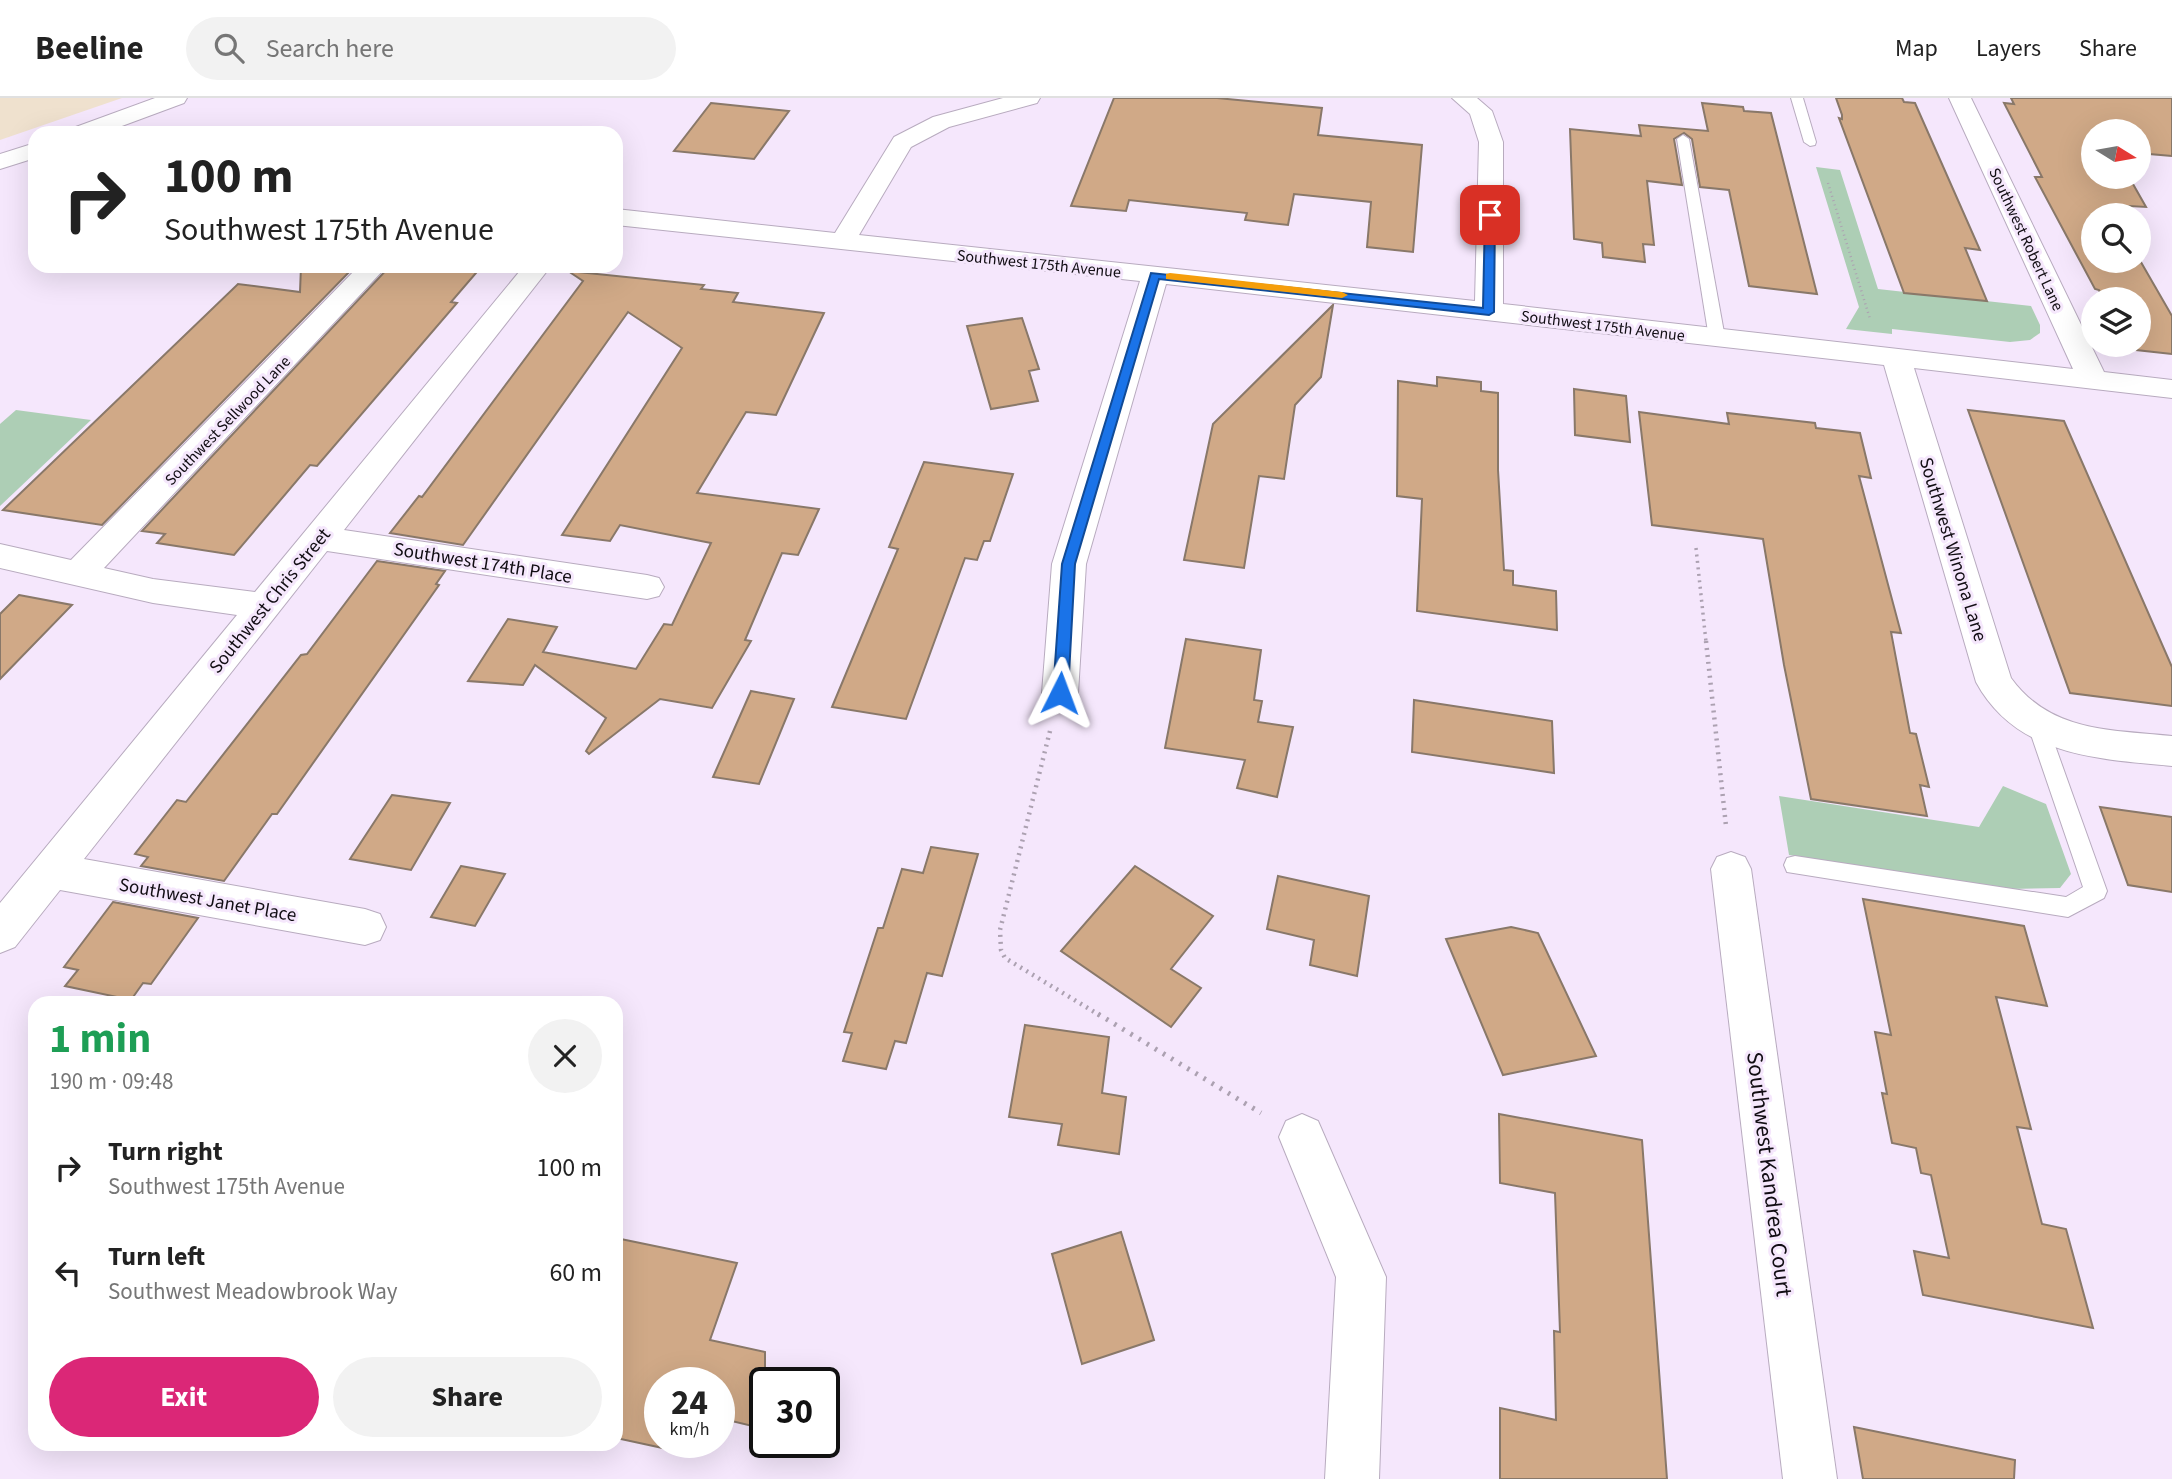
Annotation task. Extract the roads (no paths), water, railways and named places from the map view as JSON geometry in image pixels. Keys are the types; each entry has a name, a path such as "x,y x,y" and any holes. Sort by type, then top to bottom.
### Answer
{"street":[{"path":"101,126 176,98"},
{"path":"842,242 902,142 941,122 1029,98"},
{"path":"1463,98 1480,111 1491,142 1489,312"},
{"name":"Southwest Robert Lane","path":"1960,98 2094,380"},
{"path":"0,162 28,152"},
{"name":"Southwest 175th Avenue","path":"623,218 2172,389"},
{"name":"Southwest Sellwood Lane","path":"79,573 367,273"},
{"name":"Southwest Chris Street","path":"0,934 532,273"},
{"path":"1060,693 1069,564 1155,275"},
{"name":"Southwest Winona Lane","path":"1890,358 1994,682 2000,693 2037,723 2075,739 2172,751"},
{"name":"Southwest 174th Place","path":"319,538 647,587"},
{"path":"0,556 153,591 264,606"},
{"name":"Southwest Kandrea Court","path":"1731,869 1810,1479"},
{"name":"Southwest Janet Place","path":"51,871 365,927"},
{"path":"1302,1137 1361,1277 1352,1479"}],"lane":[{"path":"1797,98 1810,142"},
{"path":"1683,139 1717,338"},
{"path":"1795,865 2068,907 2096,891 2037,723"}]}
